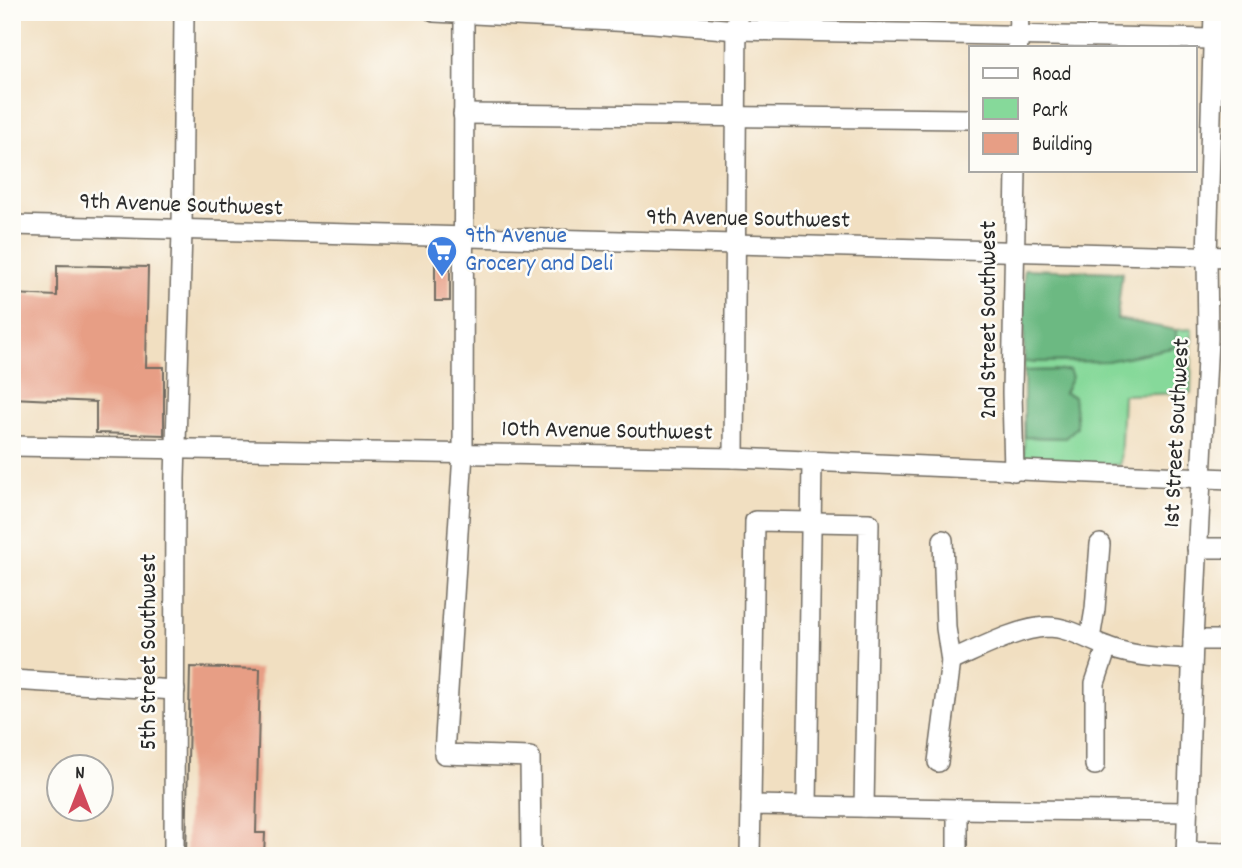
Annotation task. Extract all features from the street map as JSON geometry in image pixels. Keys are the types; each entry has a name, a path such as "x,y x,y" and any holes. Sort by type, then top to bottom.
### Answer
{"street":[{"path":"182,231 184,12"},
{"path":"434,12 653,23 737,21 1018,41 1213,39"},
{"path":"1018,41 1019,12"},
{"name":"1st Street Southwest","path":"1186,854 1208,339 1207,257 1214,12"},
{"path":"464,13 463,453 444,754 530,757 531,856"},
{"path":"734,458 737,21"},
{"path":"463,114 969,119"},
{"name":"2nd Street Southwest","path":"1014,471 1012,383 1016,172"},
{"name":"9th Avenue Southwest","path":"12,225 1230,257"},
{"name":"5th Street Southwest","path":"174,856 176,448 182,231"},
{"name":"10th Avenue Southwest","path":"12,446 734,458 1230,479"},
{"path":"807,806 812,462"},
{"path":"750,856 755,521 869,523 864,807"},
{"path":"938,762 951,661 946,628 943,540"},
{"path":"1095,765 1098,643 1095,609 1100,544"},
{"path":"1198,548 1230,548"},
{"path":"951,661 1034,629 1056,628 1098,643 1148,656 1230,640"},
{"path":"12,680 175,690"},
{"path":"751,805 1187,812"},
{"path":"957,809 957,856"},
{"path":"1186,854 1230,853"}],"green space":[{"path":"1024,269 1122,272 1117,319 1176,330 1176,347 1107,361 1024,362"},
{"path":"1192,329 1191,393 1123,395 1120,465 1024,463 1024,437 1065,438 1063,393 1069,370 1024,371 1024,362 1107,361 1176,347 1176,330"},
{"path":"1069,370 1072,377 1064,393 1074,396 1077,427 1065,438 1024,437 1024,371"}],"building":[{"name":"9th Avenue Grocery and Deli","path":"435,256 450,256 450,301 435,301"},
{"path":"57,265 148,267 146,367 164,367 164,435 96,433 96,402 12,398 12,294 57,296"},
{"path":"190,667 260,669 256,833 265,833 264,856 186,856"}],"place":[{"name":"9th Avenue Grocery and Deli","path":"442,278"}]}
